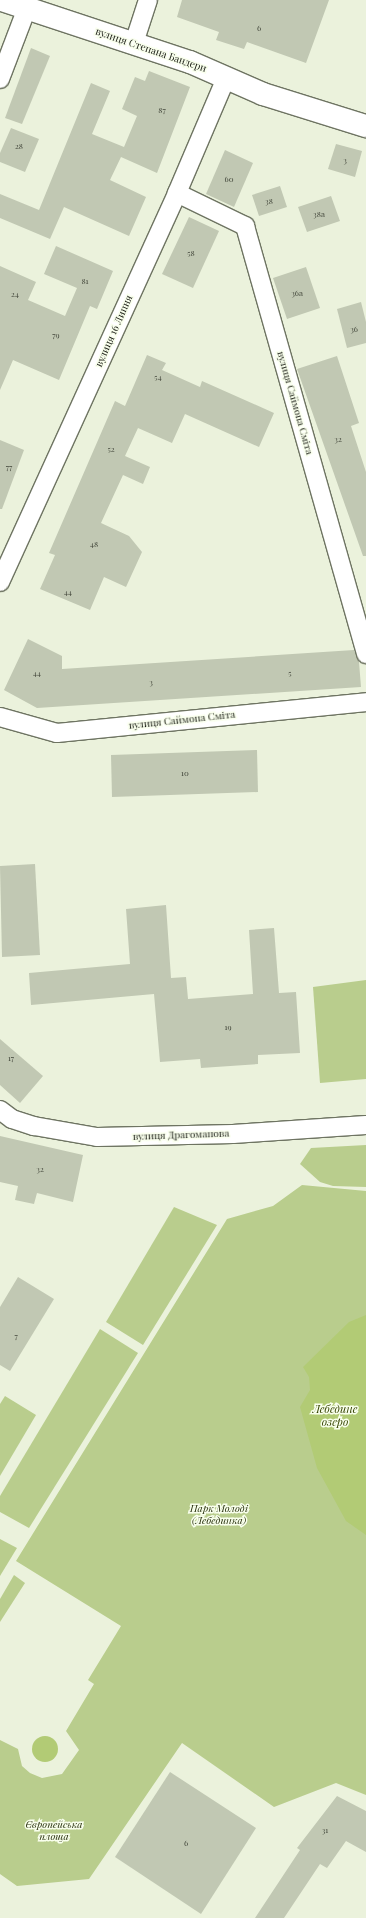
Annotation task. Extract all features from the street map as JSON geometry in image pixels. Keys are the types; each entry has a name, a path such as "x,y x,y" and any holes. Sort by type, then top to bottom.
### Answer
{"main road":[{"name":"вулиця Степана Бандери","path":"2,4 27,8 134,43 190,62 263,94 366,126"}],"street":[{"path":"134,43 148,0"},
{"path":"0,79 27,8"},
{"name":"вулиця 16 Липня","path":"0,582 177,193 226,78"},
{"name":"вулиця Саймона Сміта","path":"177,193 246,226 366,654"},
{"name":"вулиця Саймона Сміта","path":"0,717 57,733 366,702"},
{"name":"вулиця Драгоманова","path":"0,1110 12,1119 70,1133 151,1137 366,1125"}],"green space":[{"path":"366,980 366,1079 320,1083 313,987"},
{"path":"366,1145 366,1187 333,1186 320,1182 300,1164 311,1148"},
{"name":"Парк Молоді (Лебединка)","path":"302,1185 366,1191 366,1795 336,1783 274,1807 182,1743 89,1879 17,1886 0,1874 0,1740 18,1749 22,1766 30,1773 42,1778 62,1774 79,1750 66,1731 94,1684 88,1680 121,1626 16,1561 227,1219 273,1206"},
{"path":"174,1207 217,1225 143,1345 106,1322"},
{"path":"100,1329 138,1353 29,1528 0,1512 0,1496"},
{"path":"5,1396 36,1415 0,1476 0,1404"},
{"path":"0,1539 17,1548 0,1576"},
{"path":"14,1575 25,1583 0,1622 0,1599"}],"water":[{"name":"Лебедине озеро","path":"366,1315 366,1535 346,1521 317,1468 300,1407 310,1390 309,1377 303,1367 349,1322"},
{"path":"45,1736 54,1740 58,1749 54,1758 45,1762 36,1758 32,1749 36,1740"}],"building":[{"path":"182,0 329,0 306,63 247,42 244,49 216,40 219,32 177,17"},
{"path":"31,48 50,56 22,124 5,118"},
{"path":"149,71 190,87 157,173 121,157 110,180 146,197 129,236 64,207 50,239 0,218 0,194 39,210 91,83 110,91 92,134 124,147 137,116 122,109 135,77 145,81"},
{"path":"11,128 39,139 25,172 0,162 0,153"},
{"path":"336,144 362,151 355,177 328,169"},
{"path":"225,150 253,163 234,207 206,194"},
{"path":"280,186 287,207 259,216 252,195"},
{"path":"331,196 340,221 307,232 298,207"},
{"path":"189,217 219,231 193,288 162,274"},
{"path":"56,246 113,271 97,309 90,306 59,380 13,360 0,390 0,266 36,282 28,300 65,316 77,288 44,274"},
{"path":"306,267 320,308 287,319 273,278"},
{"path":"361,302 366,322 366,343 347,348 337,309"},
{"path":"147,355 166,363 162,370 200,387 202,381 274,413 259,447 185,414 172,443 138,428 125,456 150,467 143,484 123,475 101,523 129,536 142,552 126,587 104,577 90,610 40,589 55,555 49,553 115,401 125,406"},
{"path":"337,356 359,423 351,426 366,472 366,556 363,556 297,369"},
{"path":"0,440 24,450 2,509 0,509"},
{"path":"28,639 62,656 62,669 354,650 359,662 361,687 37,708 4,690"},
{"path":"257,750 258,792 112,797 111,755"},
{"path":"35,864 40,955 2,957 0,866"},
{"path":"166,905 171,978 186,977 188,999 253,994 249,930 274,928 279,993 296,992 300,1053 258,1055 258,1064 201,1068 200,1059 160,1062 154,994 31,1005 29,973 130,964 126,909"},
{"path":"0,1039 43,1076 20,1103 0,1085"},
{"path":"0,1136 83,1155 73,1202 37,1193 34,1204 15,1200 18,1186 0,1182"},
{"path":"18,1277 54,1299 10,1371 0,1365 0,1307"},
{"path":"170,1772 256,1828 201,1914 115,1857"},
{"path":"337,1796 366,1811 366,1852 346,1841 327,1868 320,1864 284,1918 255,1918 300,1850 297,1848"}],"park label":[{"name":"Європейська площа","path":"54,1830"}]}
